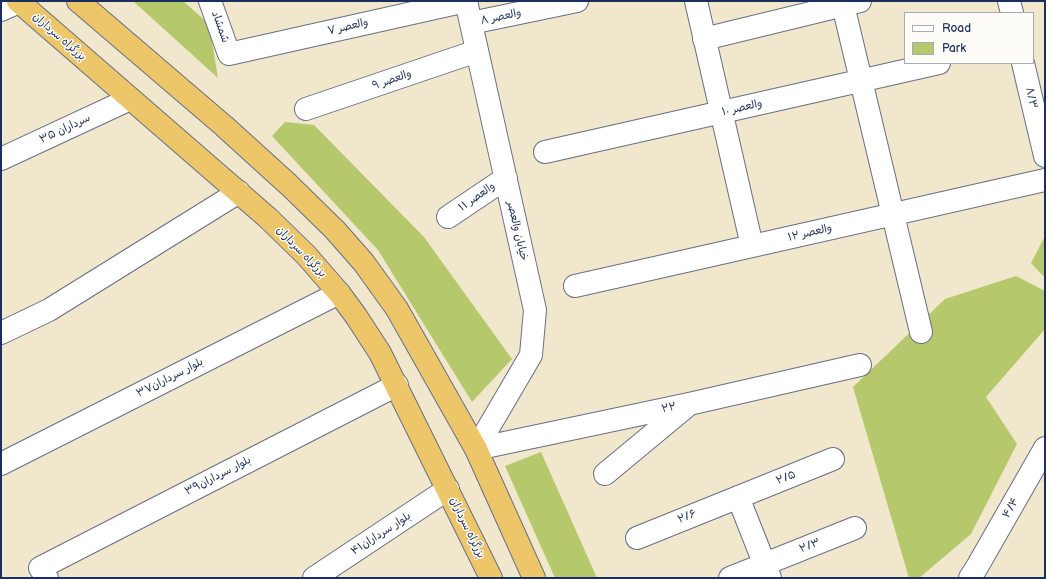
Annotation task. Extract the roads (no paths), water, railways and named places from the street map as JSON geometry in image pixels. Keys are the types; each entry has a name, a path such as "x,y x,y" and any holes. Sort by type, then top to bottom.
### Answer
{"highway":[{"path":"78,1 224,126 289,185 335,230 364,263 397,309 476,449 534,578"},
{"name":"بزرگراه سرداران","path":"12,4 130,99 239,192 306,255 339,293 380,353 491,578"}],"street":[{"name":"شمشاد","path":"210,1 229,54"},
{"name":"خیابان والعصر","path":"466,1 535,310 531,355 476,449"},
{"name":"والعصر ۷","path":"229,54 466,1"},
{"name":"والعصر ۸","path":"471,23 578,1"},
{"path":"696,1 752,246"},
{"path":"1009,1 1012,12"},
{"path":"704,39 852,3 861,81 921,332"},
{"name":"والعصر ۹","path":"306,109 477,51"},
{"name":"والعصر ۱۰","path":"545,152 935,64"},
{"name":"۸/۳","path":"1023,64 1045,156"},
{"name":"سرداران ۳۵","path":"1,159 130,99"},
{"name":"والعصر ۱۱","path":"448,217 506,178"},
{"name":"والعصر ۱۲","path":"575,286 1045,180"},
{"path":"1,333 49,310 239,192"},
{"name":"بلوار سرداران۳۷","path":"1,464 339,293"},
{"name":"۲۲","path":"476,449 689,404 860,365"},
{"name":"بلوار سرداران۳۹","path":"43,573 396,385"},
{"path":"605,474 689,404"},
{"name":"۴/۴","path":"978,574 1045,448"},
{"name":"۲/۵","path":"738,497 833,459"},
{"name":"بلوار سرداران۴۱","path":"314,578 448,489"},
{"path":"738,497 768,571"},
{"name":"۲/۶","path":"637,538 738,497"},
{"name":"۲/۳","path":"730,578 768,571 855,528"}]}
